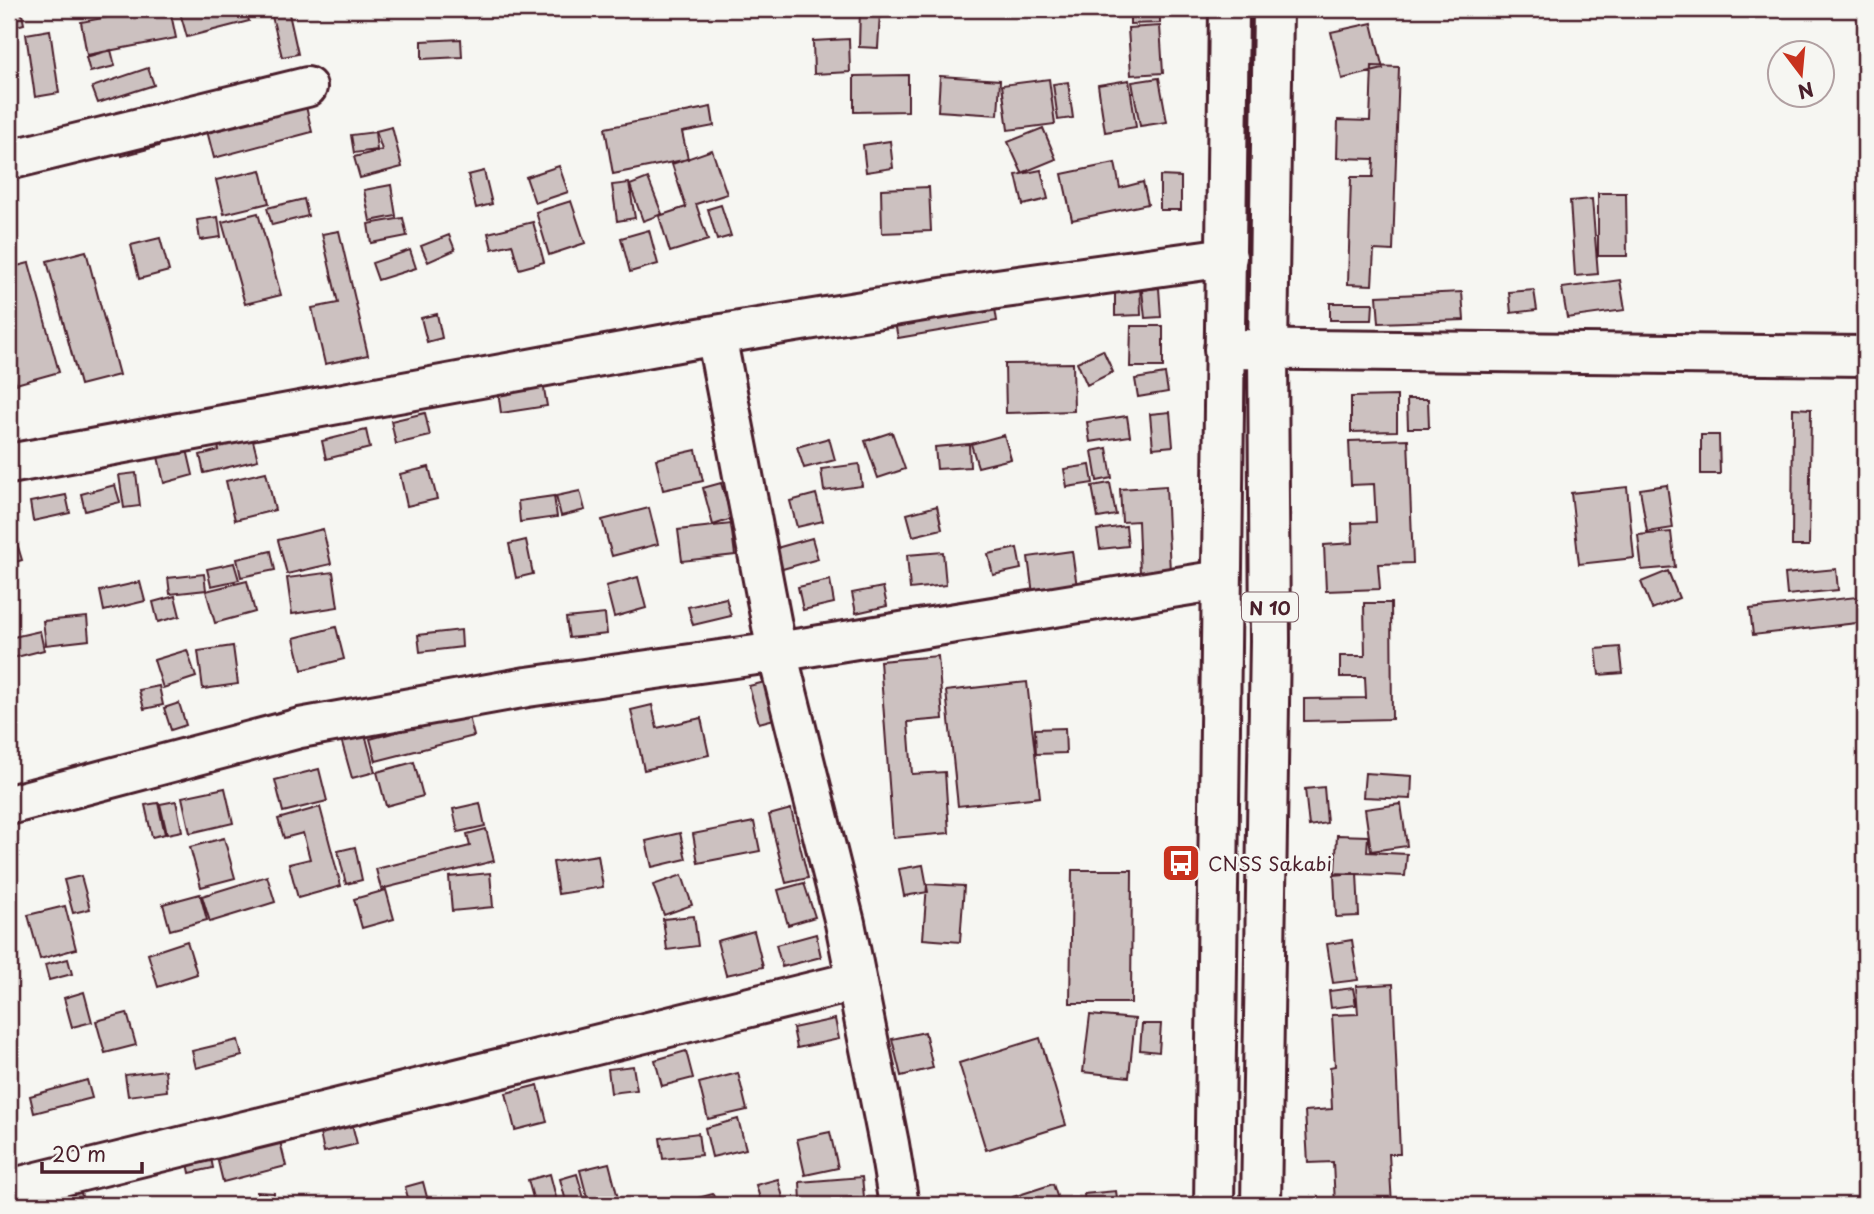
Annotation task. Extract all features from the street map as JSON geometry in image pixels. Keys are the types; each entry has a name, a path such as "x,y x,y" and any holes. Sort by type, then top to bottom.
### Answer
{"street":[{"name":"N 10","path":"1214,1205 1228,9"},
{"name":"N 10","path":"1261,1205 1270,641 1268,351 1273,9"},
{"path":"9,160 307,87"},
{"path":"9,464 716,335 997,289 1227,257"},
{"path":"716,335 777,652 845,922 899,1205"},
{"path":"1224,349 1865,356"},
{"path":"9,805 300,728 527,687 777,652 1222,580"},
{"path":"9,1189 856,981"}],"building":[{"path":"9,9 21,9 24,24 9,28"},
{"path":"78,9 93,9 94,11 80,16"},
{"path":"151,9 170,9 176,38 87,55 81,22"},
{"path":"179,9 246,9 249,21 187,37"},
{"path":"288,9 298,54 282,57 271,12"},
{"path":"860,9 912,9 912,14 880,13 878,48 859,47"},
{"path":"1160,10 1160,23 1130,24 1130,11"},
{"path":"1372,23 1383,69 1342,79 1331,32"},
{"path":"1160,26 1163,73 1131,75 1128,28"},
{"path":"50,30 59,93 35,97 26,34"},
{"path":"461,39 462,57 422,59 422,41"},
{"path":"849,39 850,72 814,74 813,41"},
{"path":"111,50 115,66 90,72 86,57"},
{"path":"1372,66 1399,67 1393,251 1374,250 1372,285 1348,284 1351,177 1373,177 1374,159 1337,158 1338,120 1370,121"},
{"path":"148,68 154,85 98,103 92,87"},
{"path":"908,75 908,111 854,112 854,76"},
{"path":"940,76 1000,80 998,115 938,111"},
{"path":"1159,78 1167,122 1140,126 1132,82"},
{"path":"1049,79 1055,124 1008,130 1002,85"},
{"path":"1129,80 1136,127 1105,132 1098,85"},
{"path":"1068,82 1073,118 1058,120 1053,84"},
{"path":"304,98 312,132 214,158 205,123"},
{"path":"711,107 714,126 682,132 688,159 613,174 605,128"},
{"path":"392,127 402,167 360,178 354,157 382,150 376,131"},
{"path":"155,128 159,146 122,156 117,138"},
{"path":"1043,128 1056,159 1022,173 1008,142"},
{"path":"375,132 377,150 354,153 351,135"},
{"path":"890,141 893,168 866,172 863,145"},
{"path":"712,150 727,194 696,204 708,240 670,252 659,216 686,207 672,164"},
{"path":"1115,163 1120,188 1143,182 1148,204 1072,220 1062,174"},
{"path":"559,166 568,192 535,203 526,177"},
{"path":"261,170 269,203 224,214 216,180"},
{"path":"1041,170 1048,199 1023,205 1016,175"},
{"path":"484,171 492,204 476,208 468,175"},
{"path":"1160,176 1181,177 1181,210 1160,210"},
{"path":"648,178 662,214 643,221 630,185"},
{"path":"629,183 635,218 617,221 612,185"},
{"path":"391,185 396,216 370,221 364,190"},
{"path":"929,187 931,231 882,233 881,189"},
{"path":"1598,193 1626,193 1627,256 1598,256"},
{"path":"304,199 308,216 272,225 267,208"},
{"path":"1592,199 1598,274 1575,276 1570,201"},
{"path":"571,201 585,243 549,255 536,212"},
{"path":"721,205 731,236 717,240 708,209"},
{"path":"258,213 281,295 245,304 222,222"},
{"path":"218,217 221,237 200,240 197,220"},
{"path":"403,218 407,236 371,243 368,224"},
{"path":"533,222 544,262 519,269 512,244 492,249 488,233"},
{"path":"649,230 658,264 630,272 621,238"},
{"path":"339,231 368,355 325,364 312,308 338,303 322,234"},
{"path":"449,235 455,250 428,262 421,246"},
{"path":"160,238 169,271 139,279 131,245"},
{"path":"410,250 416,268 378,280 372,263"},
{"path":"86,251 119,375 80,385 47,261"},
{"path":"29,263 59,372 16,384 9,358 9,268"},
{"path":"1620,280 1625,310 1567,318 1562,288"},
{"path":"1140,281 1141,315 1115,316 1115,282"},
{"path":"1159,288 1161,317 1145,318 1142,290"},
{"path":"1534,290 1537,310 1511,313 1509,292"},
{"path":"1462,292 1464,320 1379,323 1377,296"},
{"path":"994,302 997,321 898,338 894,318"},
{"path":"1330,303 1373,303 1372,320 1330,320"},
{"path":"437,314 442,338 427,342 421,318"},
{"path":"1131,326 1163,326 1163,367 1130,367"},
{"path":"1103,350 1113,372 1087,385 1077,362"},
{"path":"1073,363 1074,411 1006,413 1005,364"},
{"path":"1165,374 1168,392 1138,397 1135,379"},
{"path":"543,383 547,406 501,413 498,391"},
{"path":"1397,396 1397,431 1351,432 1351,397"},
{"path":"1407,399 1428,399 1429,428 1408,428"},
{"path":"1793,408 1811,409 1809,546 1792,546"},
{"path":"1170,412 1173,446 1153,448 1150,414"},
{"path":"425,413 430,436 396,444 391,421"},
{"path":"246,414 258,460 204,473 200,455 219,450 212,423"},
{"path":"1127,416 1130,436 1090,442 1087,422"},
{"path":"366,430 370,448 326,459 322,441"},
{"path":"892,432 905,469 878,478 865,441"},
{"path":"1004,435 1011,459 978,467 971,444"},
{"path":"1701,435 1719,435 1720,474 1701,474"},
{"path":"829,438 835,460 804,468 797,447"},
{"path":"1408,439 1413,563 1378,564 1380,589 1326,591 1324,545 1353,543 1352,523 1376,522 1374,484 1351,485 1349,441"},
{"path":"185,441 193,475 164,483 156,448"},
{"path":"969,444 970,467 937,469 935,447"},
{"path":"1107,448 1112,478 1097,481 1092,451"},
{"path":"696,450 703,481 663,490 656,459"},
{"path":"859,464 862,486 824,491 821,469"},
{"path":"1090,465 1093,483 1067,487 1064,469"},
{"path":"429,467 437,499 407,506 400,474"},
{"path":"266,472 275,510 235,520 226,481"},
{"path":"136,473 140,506 124,508 119,475"},
{"path":"721,483 732,519 713,525 703,488"},
{"path":"1110,483 1116,515 1098,518 1092,486"},
{"path":"115,485 120,502 85,511 81,494"},
{"path":"1667,485 1673,528 1647,532 1640,489"},
{"path":"1166,486 1170,572 1140,574 1138,521 1122,522 1120,489"},
{"path":"1627,487 1634,558 1579,564 1571,493"},
{"path":"580,491 585,510 561,516 556,496"},
{"path":"816,494 823,521 797,527 790,501"},
{"path":"66,495 70,513 33,521 30,502"},
{"path":"554,496 557,517 520,522 518,501"},
{"path":"937,506 942,529 913,536 907,514"},
{"path":"649,508 658,544 612,556 602,520"},
{"path":"9,517 22,560 9,564"},
{"path":"731,524 735,555 682,561 678,530"},
{"path":"1126,526 1128,546 1100,549 1097,530"},
{"path":"323,529 331,564 287,574 278,540"},
{"path":"1671,532 1675,567 1642,570 1638,535"},
{"path":"812,538 818,559 779,570 773,549"},
{"path":"526,540 533,574 516,578 509,544"},
{"path":"1017,548 1021,569 993,575 988,554"},
{"path":"271,551 275,570 241,577 237,559"},
{"path":"1072,551 1077,587 1033,594 1028,557"},
{"path":"943,552 946,585 910,589 907,555"},
{"path":"234,563 239,580 211,586 207,569"},
{"path":"1836,569 1838,590 1787,595 1785,574"},
{"path":"1668,571 1679,598 1652,609 1641,582"},
{"path":"333,572 338,607 292,614 287,578"},
{"path":"204,574 206,590 170,594 168,578"},
{"path":"638,577 646,608 614,617 606,586"},
{"path":"830,580 834,603 803,610 798,587"},
{"path":"247,581 255,612 215,623 206,591"},
{"path":"140,582 145,601 104,611 100,591"},
{"path":"883,587 887,606 856,613 852,593"},
{"path":"175,596 180,616 158,622 153,602"},
{"path":"1865,596 1865,622 1753,635 1750,609"},
{"path":"726,598 731,616 693,625 688,607"},
{"path":"1364,603 1391,603 1392,719 1304,721 1304,699 1366,698 1365,677 1340,677 1340,656 1365,656"},
{"path":"605,614 607,634 569,638 566,618"},
{"path":"87,617 89,640 46,645 43,621"},
{"path":"336,627 344,659 302,670 294,638"},
{"path":"461,630 462,647 420,652 418,635"},
{"path":"40,631 44,650 9,659 9,638"},
{"path":"233,646 238,684 203,689 198,651"},
{"path":"1620,647 1623,673 1599,675 1596,649"},
{"path":"187,650 196,677 163,688 154,660"},
{"path":"938,656 943,719 908,722 912,774 945,772 949,833 893,838 880,661"},
{"path":"769,681 778,718 759,723 749,686"},
{"path":"1027,682 1040,797 958,806 946,691"},
{"path":"159,686 163,705 144,709 139,690"},
{"path":"179,703 186,725 171,730 164,708"},
{"path":"652,705 657,728 701,718 709,755 644,770 631,710"},
{"path":"468,713 474,736 376,761 370,739"},
{"path":"363,726 375,772 352,778 339,732"},
{"path":"1065,728 1066,753 1036,754 1035,729"},
{"path":"414,762 423,796 386,806 377,772"},
{"path":"319,769 327,801 283,812 275,780"},
{"path":"1365,773 1412,776 1411,799 1363,797"},
{"path":"1324,787 1327,823 1309,826 1305,789"},
{"path":"225,788 233,823 190,833 182,797"},
{"path":"176,801 182,831 167,834 160,804"},
{"path":"158,803 165,834 152,837 145,805"},
{"path":"480,803 485,826 458,832 453,809"},
{"path":"1401,804 1407,846 1371,851 1365,809"},
{"path":"320,807 341,886 298,898 289,864 310,859 303,833 284,838 278,819"},
{"path":"791,809 808,878 786,883 769,815"},
{"path":"754,822 760,851 698,863 693,834"},
{"path":"486,829 494,861 381,889 376,869 470,846 467,834"},
{"path":"680,833 686,859 652,867 646,841"},
{"path":"1337,835 1368,836 1367,852 1407,854 1405,876 1335,873"},
{"path":"224,838 235,878 201,887 190,847"},
{"path":"355,847 362,880 346,884 338,851"},
{"path":"598,855 603,887 558,894 553,862"},
{"path":"923,865 928,892 904,896 899,869"},
{"path":"1072,870 1132,870 1131,1003 1070,1003"},
{"path":"490,873 493,907 452,911 449,877"},
{"path":"1357,873 1359,916 1336,917 1334,875"},
{"path":"682,875 692,905 664,915 653,885"},
{"path":"81,876 90,909 73,913 64,880"},
{"path":"267,876 275,902 210,922 202,896"},
{"path":"804,883 815,917 788,925 778,890"},
{"path":"927,884 964,886 960,942 923,939"},
{"path":"386,890 394,919 362,928 354,899"},
{"path":"200,894 207,920 170,930 163,904"},
{"path":"65,906 76,949 40,959 28,915"},
{"path":"694,916 698,946 667,950 663,919"},
{"path":"754,931 763,967 726,975 717,941"},
{"path":"816,934 821,957 782,967 776,945"},
{"path":"1352,940 1358,980 1333,983 1327,944"},
{"path":"187,941 197,974 158,987 148,954"},
{"path":"9,950 13,969 9,970"},
{"path":"68,959 72,974 49,980 45,965"},
{"path":"1393,984 1400,1154 1389,1154 1392,1205 1335,1205 1333,1162 1308,1163 1305,1111 1332,1109 1330,1067 1335,1066 1332,1015 1358,1014 1356,986"},
{"path":"1353,988 1356,1005 1331,1008 1329,991"},
{"path":"84,992 92,1022 72,1027 64,998"},
{"path":"127,1013 136,1045 105,1053 96,1021"},
{"path":"1090,1015 1135,1019 1129,1077 1083,1072"},
{"path":"835,1019 839,1039 797,1048 793,1028"},
{"path":"1142,1024 1161,1024 1159,1052 1140,1050"},
{"path":"925,1032 933,1068 901,1076 892,1039"},
{"path":"1040,1038 1066,1125 986,1150 959,1063"},
{"path":"238,1040 242,1056 196,1068 192,1051"},
{"path":"686,1051 693,1078 662,1086 655,1060"},
{"path":"633,1066 637,1090 611,1093 608,1069"},
{"path":"165,1070 167,1091 128,1096 125,1075"},
{"path":"738,1073 747,1110 708,1119 699,1083"},
{"path":"87,1080 92,1098 34,1113 30,1096"},
{"path":"538,1085 547,1122 515,1130 506,1093"},
{"path":"350,1116 357,1144 324,1152 318,1124"},
{"path":"738,1119 746,1149 712,1157 705,1128"},
{"path":"830,1132 838,1168 805,1175 797,1139"},
{"path":"278,1133 286,1166 223,1182 215,1149"},
{"path":"698,1133 701,1155 663,1159 660,1138"},
{"path":"209,1148 213,1168 190,1173 186,1153"},
{"path":"609,1163 619,1202 589,1205 580,1170"},
{"path":"75,1168 83,1201 64,1205 56,1173"},
{"path":"550,1174 558,1205 535,1205 528,1180"},
{"path":"577,1174 586,1205 567,1205 560,1179"},
{"path":"862,1177 864,1197 801,1202 800,1182"},
{"path":"778,1179 785,1205 762,1205 756,1185"},
{"path":"423,1182 429,1205 410,1205 405,1187"},
{"path":"1053,1184 1060,1205 1016,1205 1013,1197"},
{"path":"1116,1191 1118,1205 1085,1205 1084,1194"},
{"path":"257,1192 274,1193 274,1205 257,1205"},
{"path":"713,1194 716,1205 695,1205 694,1199"},
{"path":"690,1199 691,1205 668,1205"}],"place":[{"name":"CNSS Sakabi","path":"1181,863"}]}
